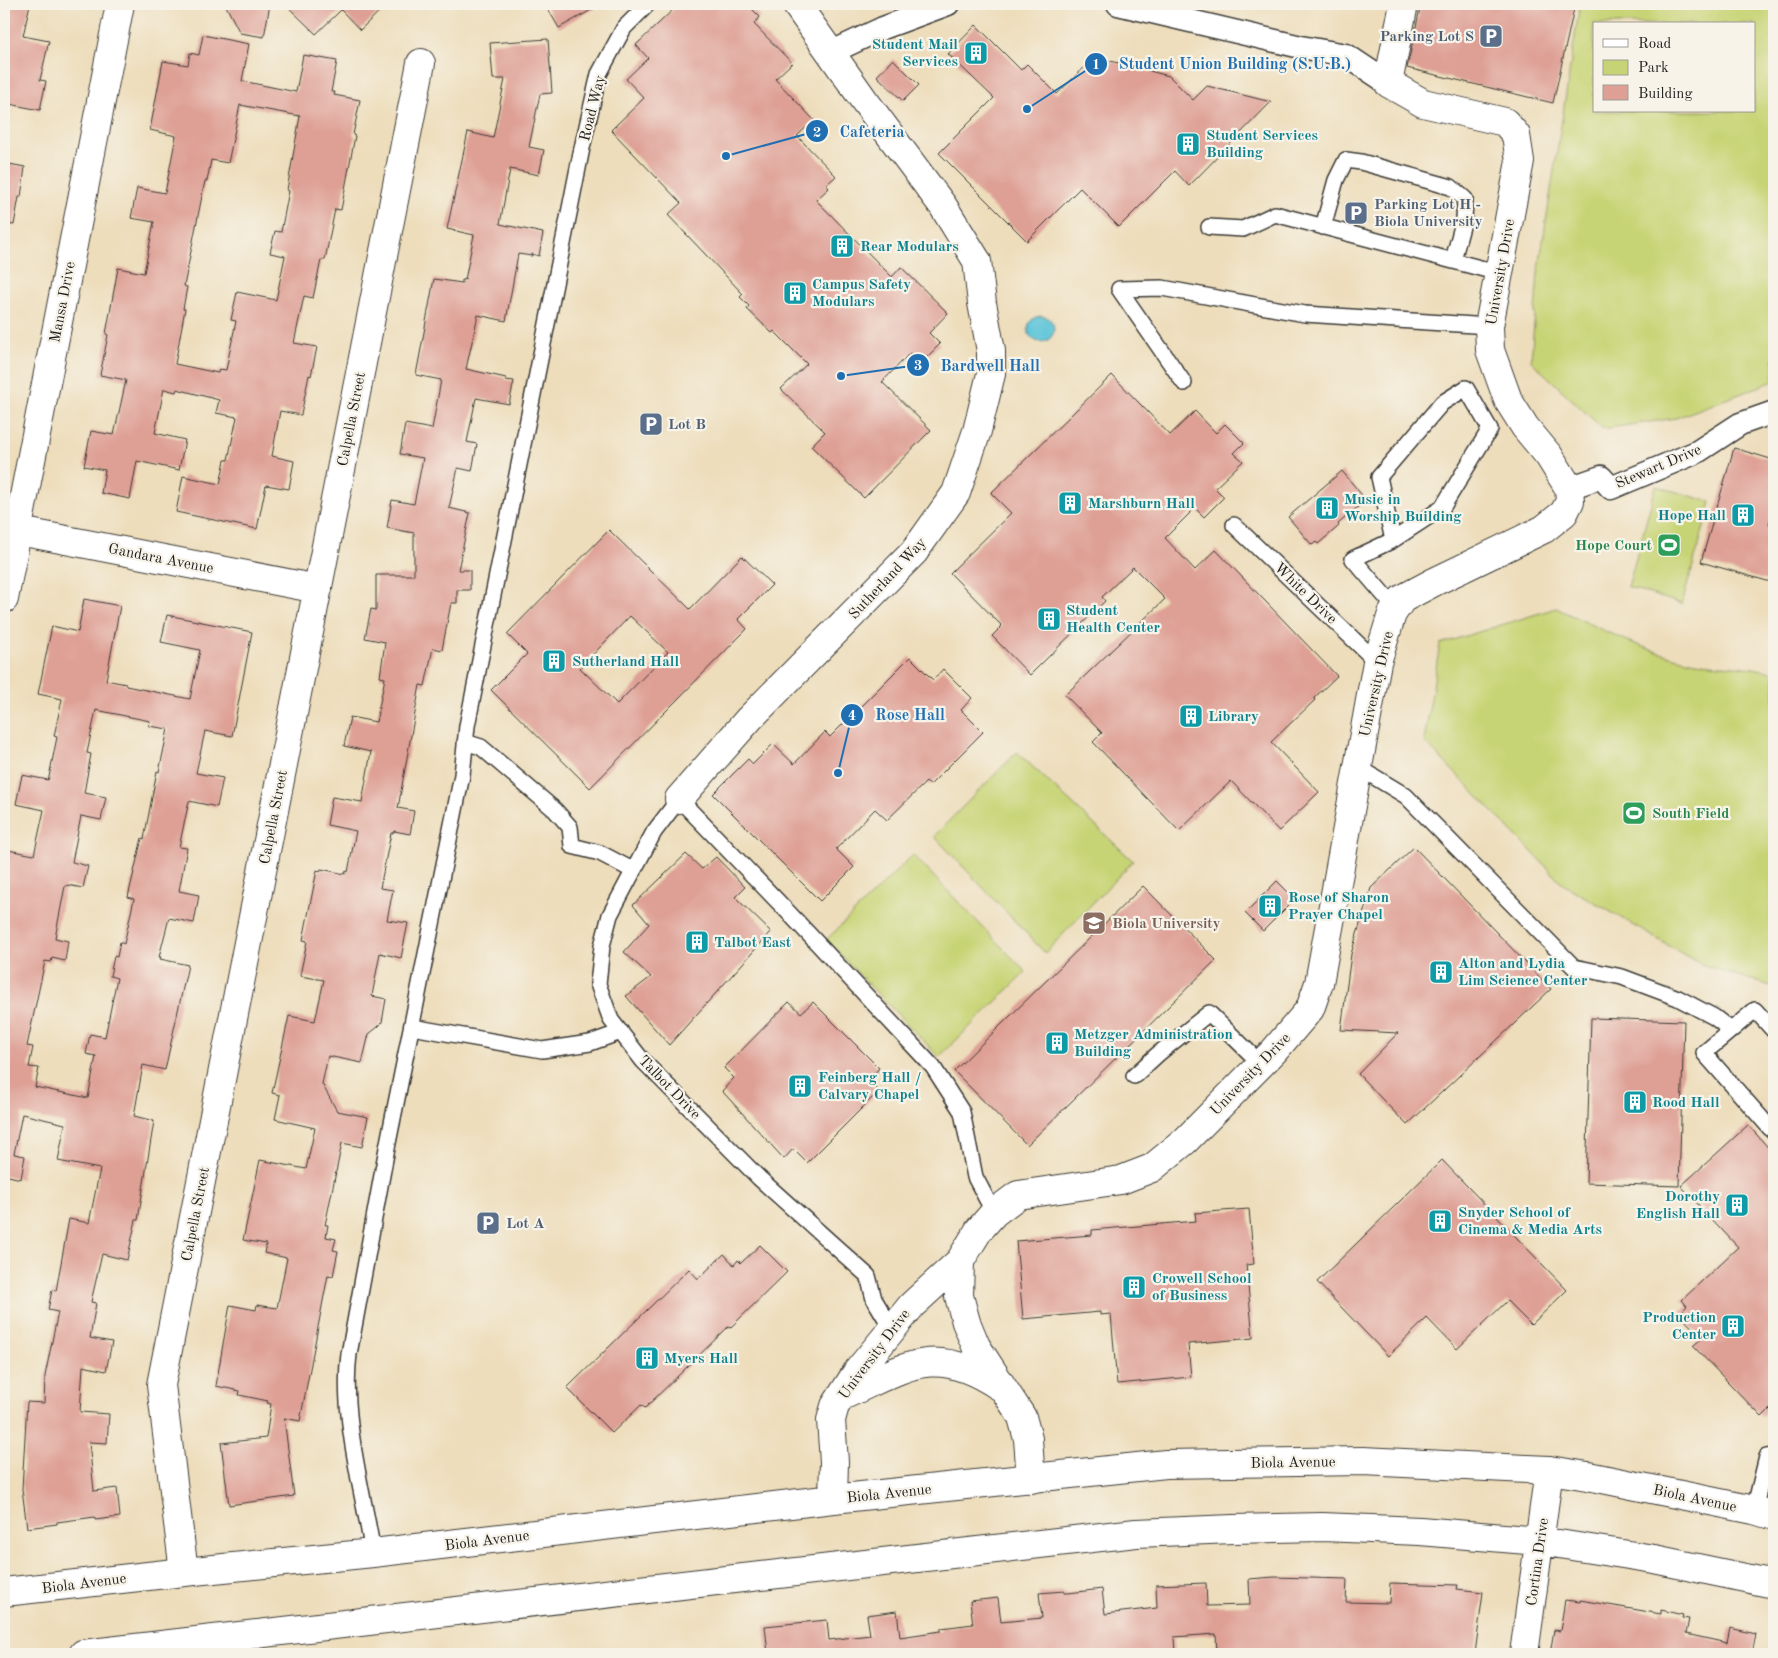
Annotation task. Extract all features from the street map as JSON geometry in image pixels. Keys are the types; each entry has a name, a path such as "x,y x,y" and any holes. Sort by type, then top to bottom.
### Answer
{"street":[{"name":"Mansa Drive","path":"4,599 10,530 120,4"},
{"name":"Sutherland Way","path":"679,799 749,719 914,552 956,493 977,431 991,374 991,351 977,262 943,206 796,4"},
{"path":"830,53 883,28 948,4"},
{"path":"1118,4 1301,47 1346,55 1388,83 1404,4"},
{"name":"Calpella Street","path":"184,1572 161,1385 421,63"},
{"name":"University Drive","path":"833,1499 834,1462 831,1420 840,1397 857,1372 912,1305 960,1261 979,1230 994,1213 1018,1195 1121,1180 1152,1168 1184,1141 1261,1064 1310,1009 1318,983 1377,662 1392,614 1402,599 1544,529 1564,513 1570,501 1569,488 1549,456 1525,427 1508,400 1490,350 1489,326 1520,161 1516,135 1505,122 1423,103 1388,83"},
{"name":"Stewart Drive","path":"1569,488 1601,477 1611,488 1697,452 1740,424 1774,412"},
{"name":"Gandara Avenue","path":"10,530 318,588"},
{"name":"University Drive","path":"960,1261 959,1296 966,1322 976,1346 1022,1417 1028,1439 1031,1479"},
{"path":"840,1397 904,1367 926,1362 945,1363 966,1368 982,1374 1002,1388"},
{"name":"Biola Avenue","path":"4,1592 373,1553 833,1499 1166,1464 1364,1461 1549,1470 1588,1476 1764,1513"},
{"name":"Cortina Drive","path":"1524,1654 1549,1470"},
{"path":"83,1654 1136,1534 1322,1527 1420,1531 1540,1541 1654,1559 1774,1584"}],"lane":[{"name":"Road Way","path":"373,1553 357,1464 346,1376 385,1158 462,775 465,742 582,148 599,74 624,28 648,4"},
{"path":"1324,227 1336,180 1346,160 1361,162 1451,187 1465,199 1464,219 1453,260"},
{"path":"1209,227 1243,229 1275,214 1499,273"},
{"path":"1184,383 1119,289 1162,288 1305,314 1489,326"},
{"path":"1393,540 1379,477 1442,403 1466,388 1490,429 1442,508 1393,540 1353,559 1396,608"},
{"name":"White Drive","path":"1234,525 1377,662"},
{"path":"465,742 481,747 555,810 570,827 572,846 600,853 634,870"},
{"path":"1358,766 1406,796 1574,967 1622,978 1678,998 1714,1017 1731,1030"},
{"name":"Talbot Drive","path":"679,799 654,832 610,916 602,946 598,984 611,1020 643,1061 759,1178 868,1276 874,1299 892,1329"},
{"path":"679,799 933,1067 962,1112 975,1177 994,1213"},
{"path":"1774,1031 1755,1010 1704,1052 1774,1131"},
{"path":"1134,1076 1158,1054 1210,1013 1261,1064"},
{"path":"412,1027 542,1050 590,1043 621,1032"},
{"path":"1764,1513 1767,1457 1774,1456"}],"green space":[{"path":"1580,4 1774,4 1774,381 1676,418 1603,429 1531,361 1538,273"},
{"name":"Hope Court","path":"1656,486 1711,502 1682,604 1628,587"},
{"name":"South Field","path":"1556,608 1622,639 1673,657 1702,663 1754,668 1774,673 1774,987 1700,964 1563,884 1424,741 1440,644"},
{"path":"1017,752 1133,861 1045,953 934,836"},
{"path":"913,855 1026,972 939,1057 826,940"}],"water":[{"path":"1041,316 1050,320 1054,329 1050,338 1041,342 1032,338 1028,329 1032,320"}],"building":[{"path":"4,4 30,4 23,36 49,41 40,80 46,81 40,110 4,103"},
{"path":"225,4 270,4 264,37 240,33"},
{"path":"285,4 387,4 360,30 341,10 316,34"},
{"path":"545,4 602,4 559,28"},
{"path":"679,4 747,4 760,17 754,24 792,63 775,79 814,120 797,136 836,176 826,185 829,188 816,200 892,277 901,267 948,313 929,333 940,344 921,363 910,353 882,382 931,430 864,498 811,446 825,432 781,389 807,364 774,331 772,333 747,309 749,306 740,297 743,294 668,215 681,203 611,130 644,98 626,79 648,58 636,45"},
{"name":"Parking Lot S","path":"1421,4 1575,4 1553,103 1407,68"},
{"path":"976,25 1021,70 1027,64 1057,94 1095,57 1169,76 1193,100 1207,86 1271,102 1189,186 1175,171 1119,227 1080,188 1027,241 939,153 994,98 948,54"},
{"path":"203,35 249,44 242,81 296,92 303,55 337,61 331,92 335,92 334,95 360,100 341,210 335,209 325,260 321,260 313,298 304,296 294,343 317,347 301,415 280,411 272,456 294,461 289,489 266,485 257,529 176,512 183,476 220,484 225,460 228,460 237,417 216,413 219,400 177,389 176,392 164,389 155,433 185,440 179,470 137,461 130,499 101,493 105,470 84,466 91,431 114,435 126,380 100,375 118,268 144,273 154,222 131,218 137,188 165,193 176,136 150,130 163,61 188,65 190,53 199,55","holes":["240,105 300,116 281,232 275,231 270,253 285,256 276,300 237,292 231,320 236,321 226,370 219,369 218,373 175,364 185,309 183,309 187,287 184,286 211,160 228,163"]},
{"path":"548,39 552,93 540,94 529,147 544,150 539,175 510,169 500,224 543,233 539,256 518,254 506,321 478,315 466,369 514,381 509,404 476,398 467,442 477,444 472,471 458,468 449,508 470,513 458,570 470,570 470,590 457,590 457,603 451,603 442,650 433,648 425,686 420,685 398,808 414,811 410,834 394,831 391,833 380,888 393,890 387,920 408,923 401,958 380,953 372,996 386,999 382,1022 369,1034 362,1063 328,1056 322,1084 337,1111 368,1117 362,1147 342,1143 325,1225 328,1225 326,1237 336,1239 333,1250 338,1251 333,1276 328,1275 300,1421 284,1418 294,1496 229,1505 221,1443 266,1438 271,1404 267,1403 268,1401 239,1395 240,1391 216,1386 223,1344 230,1305 256,1310 257,1305 277,1308 287,1258 264,1253 266,1244 243,1240 260,1160 306,1169 315,1128 275,1119 280,1095 272,1093 289,1016 315,1021 324,980 300,976 307,941 303,940 317,870 320,871 321,869 345,874 346,871 348,872 356,831 327,825 332,797 362,802 371,752 344,746 350,717 376,722 385,678 380,677 385,642 365,638 371,609 376,610 376,575 414,575 414,533 387,528 392,500 414,504 423,458 400,454 405,424 432,429 441,380 416,375 434,279 462,283 462,280 465,280 474,235 447,229 468,132 493,138 505,79 493,79 490,43"},
{"path":"893,59 919,85 903,101 877,76"},
{"path":"4,163 25,167 21,197 19,197 14,225 4,224"},
{"path":"1112,375 1170,435 1195,411 1216,433 1225,424 1244,443 1234,453 1243,461 1215,488 1224,497 1204,517 1195,508 1165,538 1195,570 1216,550 1337,676 1271,742 1319,792 1279,831 1231,781 1179,831 1093,742 1102,733 1065,695 1165,599 1133,567 1102,597 1105,601 1030,675 992,636 1002,626 950,573 1011,513 991,493"},
{"name":"Hope Hall","path":"1734,448 1774,460 1774,506 1769,524 1774,525 1774,583 1701,562"},
{"name":"Music in Worship Building","path":"1342,471 1366,500 1318,544 1316,542 1312,545 1288,517"},
{"name":"Sutherland Hall","path":"609,530 690,609 742,556 772,585 738,619 747,629 590,788 491,690 527,654 507,634","holes":["630,616 668,652 617,704 580,668"]},
{"path":"84,599 120,606 106,680 190,699 200,650 161,642 167,615 252,632 232,736 205,731 196,773 223,778 217,807 189,801 179,847 187,848 179,891 199,895 194,923 169,918 159,957 161,957 160,959 188,965 165,1070 143,1065 134,1116 154,1121 138,1220 136,1220 127,1260 102,1254 91,1302 96,1303 90,1338 112,1342 106,1371 83,1366 80,1412 109,1414 107,1443 89,1442 94,1491 117,1488 120,1517 95,1520 95,1517 27,1528 22,1489 27,1402 44,1403 45,1376 58,1312 48,1310 52,1290 56,1291 69,1219 89,1223 100,1169 58,1161 65,1124 22,1114 14,1154 25,1156 21,1179 4,1175 4,869 8,850 34,855 44,810 16,804 22,775 48,780 49,777 57,737 54,736 62,699 38,694 52,626 78,632","holes":["96,710 150,721 149,726 168,729 159,772 157,771 144,839 142,838 128,897 134,899 124,944 120,942 117,957 114,956 110,976 117,978 105,1037 90,1034 86,1054 96,1056 88,1098 35,1087 39,1068 29,1067 33,1047 27,1046 45,961 51,962 52,958 65,961 68,941 55,938 65,886 83,888 88,866 72,862 81,816 101,820 106,797 84,793 91,754 87,753"]},
{"path":"910,657 933,680 943,669 972,698 961,710 983,732 930,785 926,782 887,820 875,809 836,849 854,867 820,901 713,794 748,759 753,764 773,744 794,764 825,732 830,737"},
{"name":"Alton and Lydia Lim Science Center","path":"1414,847 1551,989 1407,1125 1358,1074 1398,1033 1341,1030 1351,954 1371,888"},
{"name":"Talbot East","path":"686,854 702,869 716,857 745,887 735,897 771,932 669,1045 626,996 651,977 624,952 649,924 633,905"},
{"name":"Rose of Sharon Prayer Chapel","path":"1277,881 1295,899 1263,931 1245,913"},
{"name":"Metzger Administration Building","path":"1143,886 1216,960 1027,1145 954,1071"},
{"name":"Feinberg Hall / Calvary Chapel","path":"789,1002 801,1013 813,1002 879,1068 868,1081 879,1091 807,1163 793,1149 784,1159 722,1091 734,1078 724,1068"},
{"name":"Rood Hall","path":"1591,1018 1684,1021 1679,1186 1586,1183"},
{"path":"1748,1125 1774,1154 1774,1405 1762,1417 1693,1346 1702,1338 1679,1314 1687,1306 1682,1300 1738,1247 1681,1186"},
{"name":"Snyder School of Cinema & Media Arts","path":"1442,1160 1567,1290 1531,1325 1507,1301 1457,1349 1427,1318 1388,1356 1317,1282"},
{"name":"Crowell School of Business","path":"1249,1209 1254,1264 1246,1265 1253,1338 1188,1344 1191,1377 1117,1384 1111,1314 1100,1315 1100,1312 1023,1319 1016,1241 1092,1235 1092,1230 1196,1221 1195,1213"},
{"name":"Myers Hall","path":"760,1245 787,1272 645,1408 641,1405 612,1433 567,1388 689,1269 698,1279 724,1254 734,1265 738,1260 741,1263"},
{"path":"1274,1577 1347,1579 1346,1602 1389,1603 1390,1583 1458,1585 1457,1589 1483,1592 1475,1654 1217,1654 1216,1634 1174,1637 1175,1654 768,1654 765,1626 827,1620 829,1640 870,1635 867,1615 897,1611 900,1637 941,1631 941,1628 973,1624 970,1601 998,1598 1001,1622 1042,1618 1039,1593 1064,1591 1064,1593 1068,1593 1102,1589 1105,1614 1157,1608 1156,1585 1206,1583 1207,1606 1250,1605 1249,1579"},
{"path":"1565,1600 1580,1602 1580,1600 1661,1614 1661,1610 1683,1615 1682,1618 1689,1619 1686,1634 1727,1643 1730,1628 1756,1634 1752,1654 1550,1654 1554,1630 1560,1631"}],"place":[{"name":"Parking Lot S","path":"1491,36"},
{"name":"Student Mail Services","path":"976,53"},
{"name":"Student Union Building (S.U.B.)","path":"1027,109"},
{"name":"Student Services Building","path":"1188,144"},
{"name":"Cafeteria","path":"726,156"},
{"name":"Parking Lot H - Biola University","path":"1356,213"},
{"name":"Rear Modulars","path":"842,246"},
{"name":"Campus Safety Modulars","path":"795,293"},
{"name":"Bardwell Hall","path":"841,376"},
{"name":"Lot B","path":"651,424"},
{"name":"Marshburn Hall","path":"1070,503"},
{"name":"Music in Worship Building","path":"1327,508"},
{"name":"Hope Hall","path":"1743,515"},
{"name":"Hope Court","path":"1669,545"},
{"name":"Student Health Center","path":"1049,619"},
{"name":"Sutherland Hall","path":"554,661"},
{"name":"Library","path":"1191,716"},
{"name":"Rose Hall","path":"838,773"},
{"name":"South Field","path":"1634,813"},
{"name":"Rose of Sharon Prayer Chapel","path":"1270,906"},
{"name":"Biola University","path":"1094,923"},
{"name":"Talbot East","path":"697,942"},
{"name":"Alton and Lydia Lim Science Center","path":"1441,972"},
{"name":"Metzger Administration Building","path":"1057,1043"},
{"name":"Feinberg Hall / Calvary Chapel","path":"800,1086"},
{"name":"Rood Hall","path":"1635,1102"},
{"name":"Dorothy English Hall","path":"1737,1205"},
{"name":"Snyder School of Cinema & Media Arts","path":"1440,1221"},
{"name":"Lot A","path":"488,1223"},
{"name":"Crowell School of Business","path":"1134,1287"},
{"name":"Production Center","path":"1733,1326"},
{"name":"Myers Hall","path":"647,1358"}]}
